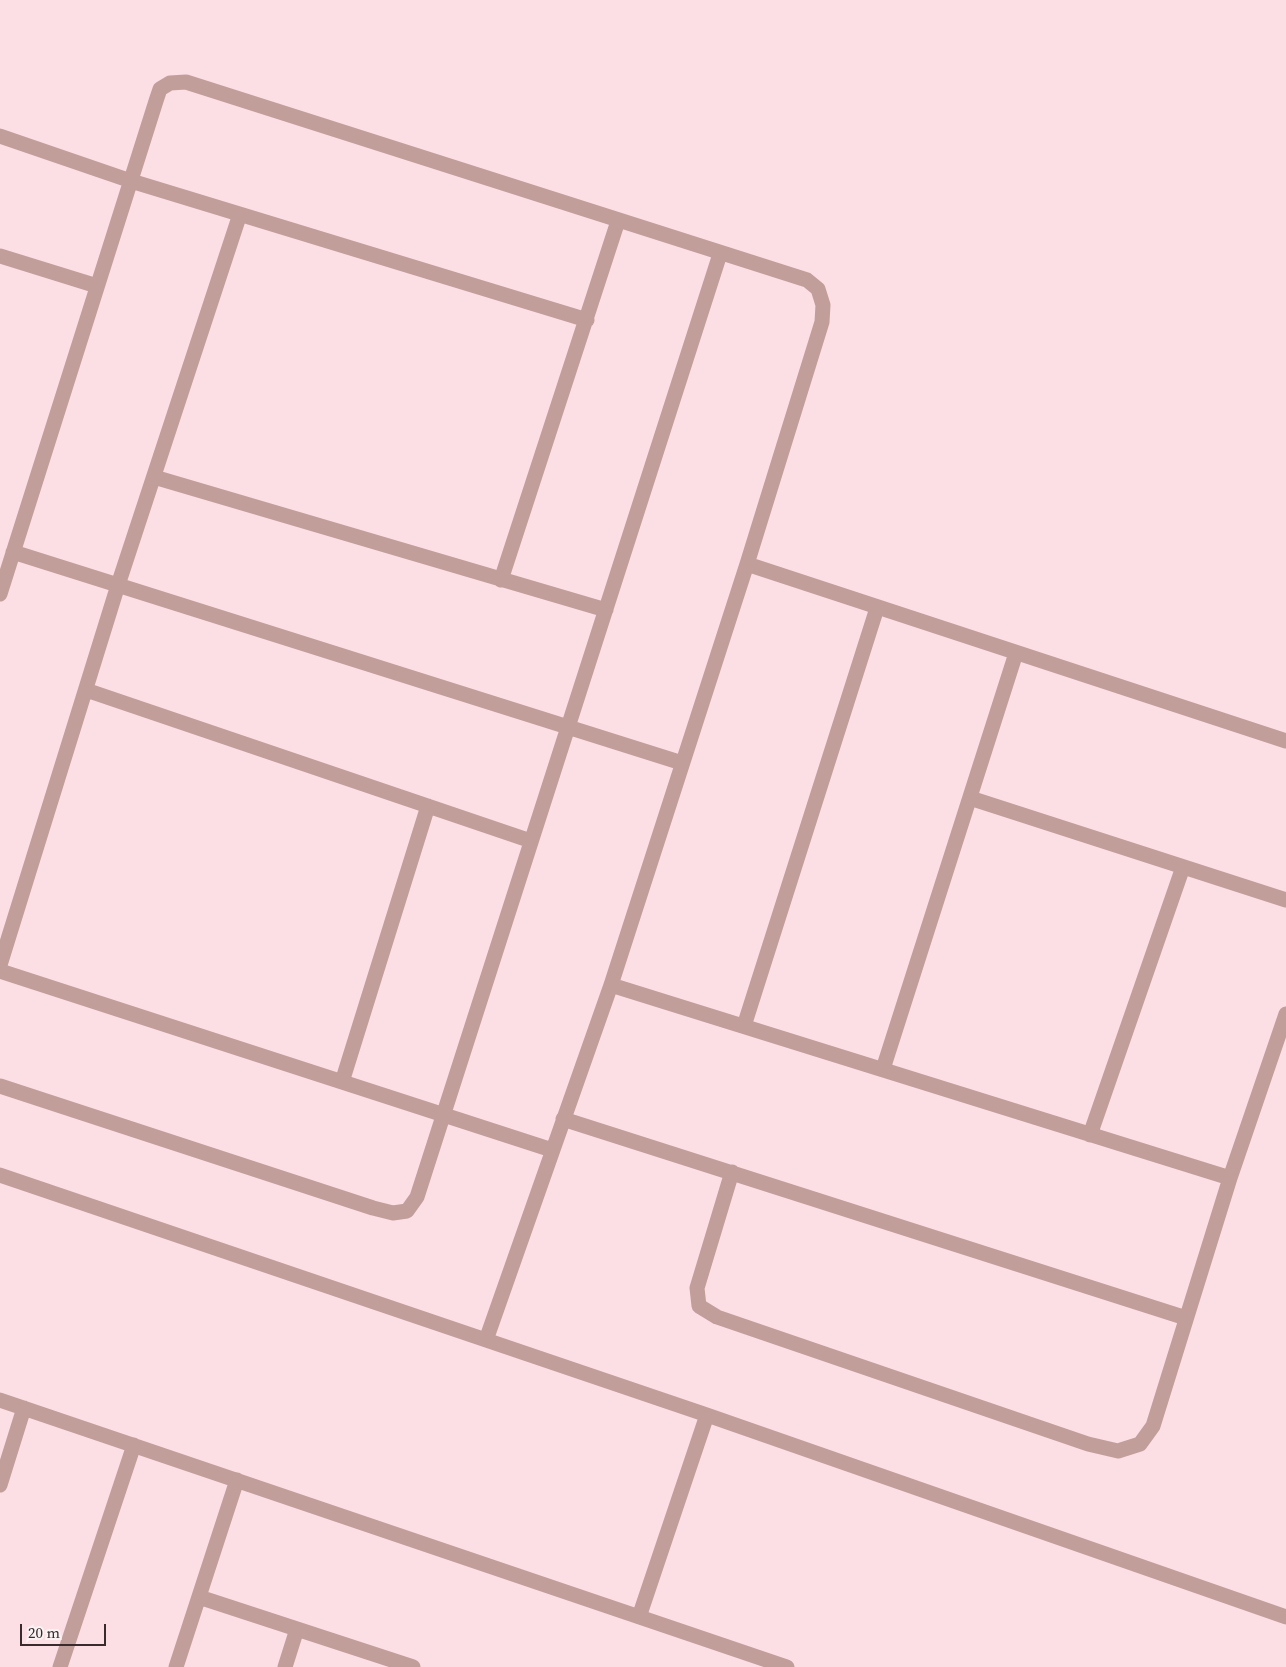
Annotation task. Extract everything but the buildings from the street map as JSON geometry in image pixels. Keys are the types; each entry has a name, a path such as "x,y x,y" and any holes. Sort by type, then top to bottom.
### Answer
{"street":[{"path":"0,594 160,89 170,83 186,82 720,254 807,280 818,289 823,305 822,322 747,564 611,985 486,1340"},
{"path":"0,136 131,181 587,320"},
{"path":"0,965 118,585 240,214"},
{"path":"502,580 618,221"},
{"path":"0,1086 393,1213 407,1211 417,1196 720,254"},
{"path":"0,256 98,286"},
{"path":"154,476 606,610"},
{"path":"13,552 682,764"},
{"path":"747,564 1286,741"},
{"path":"744,1026 877,608"},
{"path":"883,1069 1016,653"},
{"path":"86,690 531,841"},
{"path":"970,798 1286,900"},
{"path":"342,1082 428,806"},
{"path":"1090,1135 1183,867"},
{"path":"0,971 552,1150"},
{"path":"611,985 1230,1178"},
{"path":"732,1172 698,1282 699,1306 717,1318 1088,1444 1118,1451 1140,1444 1153,1426 1230,1178 1286,1014"},
{"path":"563,1119 1186,1318"},
{"path":"0,1175 707,1415 1286,1617"},
{"path":"0,1400 787,1667"},
{"path":"0,1485 24,1408"},
{"path":"639,1617 707,1415"},
{"path":"60,1667 134,1445"},
{"path":"176,1667 236,1480"},
{"path":"199,1597 412,1667"},
{"path":"285,1667 297,1629"}]}
